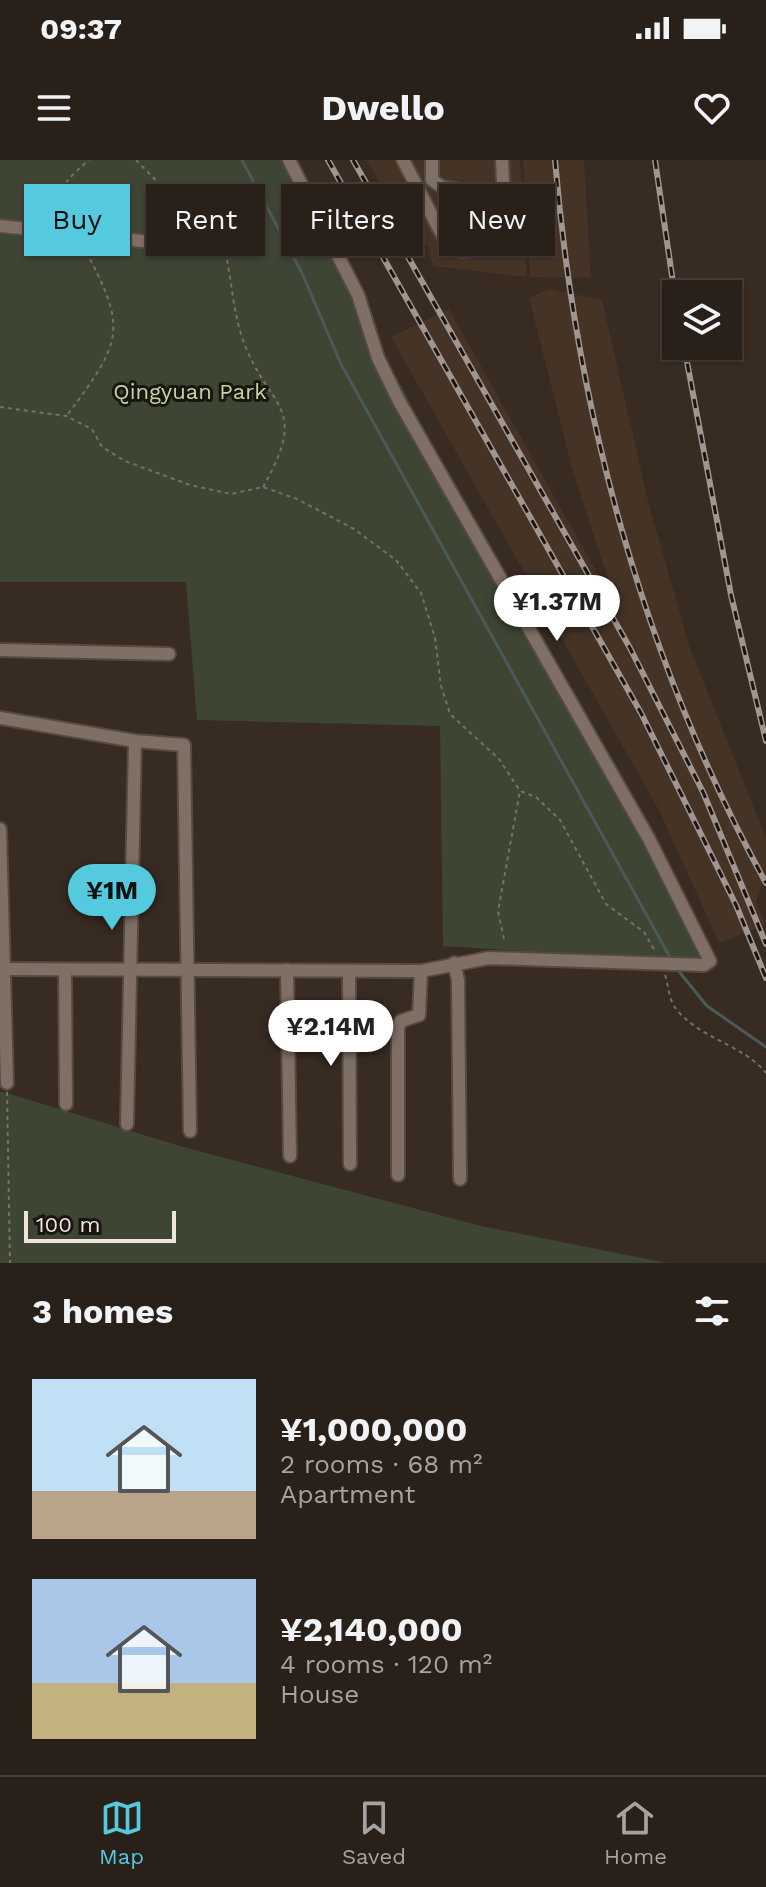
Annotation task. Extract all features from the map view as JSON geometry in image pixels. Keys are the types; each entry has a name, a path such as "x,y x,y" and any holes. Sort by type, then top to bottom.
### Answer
{"street":[{"path":"4,969 129,972 421,971 489,958 704,965 710,961 649,839 399,401 378,358 358,295 289,160"},
{"path":"403,160 439,229"},
{"path":"432,160 432,180 439,185"},
{"path":"502,160 503,184"},
{"path":"0,226 24,229"},
{"path":"0,650 169,654"},
{"path":"0,718 135,741 184,745 190,971 190,1131"},
{"path":"127,1124 135,741"},
{"path":"0,829 7,1083"},
{"path":"454,963 458,980 460,1179"},
{"path":"65,970 66,1104"},
{"path":"287,970 290,1156"},
{"path":"349,971 350,1164"},
{"path":"398,1175 398,1027 401,1021 419,1015 421,971"}],"path":[{"path":"62,184 89,160"},
{"path":"136,160 158,184"},
{"path":"66,416 103,367 116,336 112,305 88,256"},
{"path":"227,256 243,341 284,408 283,452 263,487"},
{"path":"0,407 66,416 92,429 102,447 125,461 190,485 231,494 263,487 297,499 354,529 396,560 421,593 435,638 441,686 450,714 499,759 520,791 536,797 560,820 606,904 644,932 664,963 674,1005 704,1031 757,1062 766,1073"},
{"path":"504,939 498,911 520,791"},
{"path":"7,1083 10,1263"}],"shaded area":[{"path":"367,160 520,160 521,184 439,184 439,256 526,256 527,277 433,266 428,246 423,245 423,184 380,184"},
{"path":"523,160 584,160 591,278 530,277 529,256 555,256 555,184 524,184"},
{"path":"549,289 602,300 649,505 690,648 766,838 766,868 756,902 766,925 719,943 660,812 391,337 449,309 618,610 571,465 529,298"}],"green space":[{"name":"Qingyuan Park","path":"0,160 281,160 294,184 281,184 281,256 332,256 707,963 443,946 440,726 197,720 186,582 0,582"},
{"path":"0,1091 180,1146 481,1226 667,1263 0,1263"}],"waterway":[{"path":"242,160 302,273 341,364 671,959"},
{"path":"677,969 707,1006 766,1047"}],"railway":[{"path":"328,160 641,713 736,905 766,978"},
{"path":"353,160 630,648 703,792 766,944"},
{"path":"555,160 565,254 580,348 599,441 623,533 651,623 685,712 723,799 766,883"},
{"path":"655,160 673,280"},
{"path":"687,360 731,595 766,741"}]}
